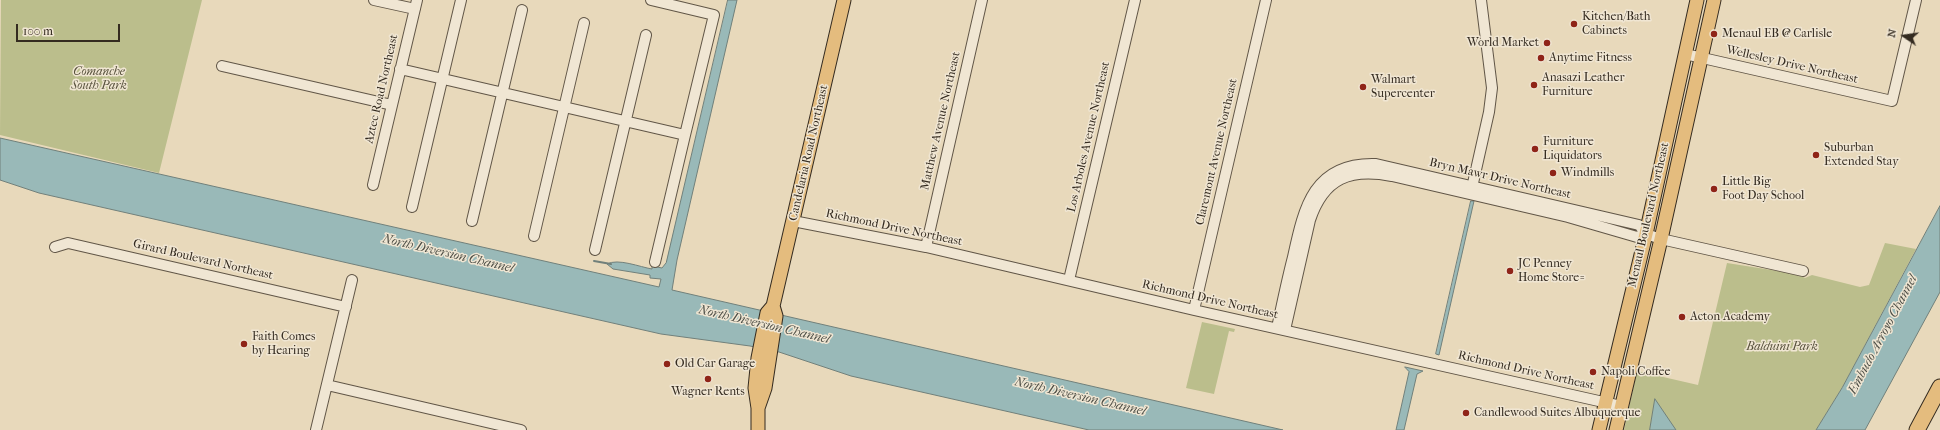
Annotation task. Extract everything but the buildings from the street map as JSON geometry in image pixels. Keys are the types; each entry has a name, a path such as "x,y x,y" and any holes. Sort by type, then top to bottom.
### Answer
{"highway":[{"path":"1917,430 1940,387"}],"main road":[{"name":"Candelaria Road Northeast","path":"758,430 758,408 765,388 763,360 776,316 773,306 844,0"},
{"name":"Menaul Boulevard Northeast","path":"1599,430 1646,234 1697,0"},
{"name":"Menaul Boulevard Northeast","path":"1616,430 1661,239 1714,0"}],"street":[{"path":"374,0 416,4"},
{"path":"412,207 460,0"},
{"path":"650,0 714,15 655,262"},
{"name":"Matthew Avenue Northeast","path":"926,248 982,0"},
{"name":"Los Arboles Avenue Northeast","path":"1069,280 1135,0"},
{"name":"Claremont Avenue Northeast","path":"1194,310 1266,0"},
{"path":"1471,190 1489,112 1492,88 1481,0"},
{"name":"Wellesley Drive Northeast","path":"1685,54 1892,101 1916,0"},
{"name":"Aztec Road Northeast","path":"373,185 416,4"},
{"path":"472,221 504,92 522,10"},
{"path":"534,236 584,23"},
{"path":"595,250 646,35"},
{"path":"222,66 392,105"},
{"path":"400,69 685,135"},
{"name":"Bryn Mawr Drive Northeast","path":"1281,329 1310,220 1316,204 1328,187 1346,172 1374,173 1471,190 1639,225 1646,234 1661,239 1803,271"},
{"name":"Richmond Drive Northeast","path":"793,221 926,248 1621,406"},
{"name":"Girard Boulevard Northeast","path":"55,248 68,243 346,307"},
{"path":"316,430 352,280"},
{"path":"327,385 521,430"}],"green space":[{"name":"Comanche South Park","path":"1,0 202,0 159,173 0,135"},
{"name":"Balduini Park","path":"1885,243 1916,249 1842,388 1816,430 1624,430 1637,371 1698,385 1727,263 1797,274 1805,278 1812,275 1860,287 1869,285"},
{"path":"1202,322 1235,329 1234,332 1229,331 1214,394 1186,388"}],"water":[{"name":"North Diversion Channel","path":"728,0 737,0 677,260 672,290 1283,430 1089,430 851,376 779,352 750,346 661,334 39,193 0,180 0,138 659,287 661,279 650,278 650,275 613,269 607,264 612,262 623,262 652,269 652,266 662,268 666,263"},
{"path":"1471,201 1474,201 1439,355 1436,354"},
{"name":"Embudo Arroyo Channel","path":"1940,206 1940,292 1865,430 1816,430 1842,388"},
{"path":"1405,367 1423,371 1417,374 1404,430 1396,430 1409,372"},
{"path":"1655,399 1676,430 1650,430"}],"waterway":[{"path":"594,261 611,264"}],"place":[{"name":"Kitchen/Bath Cabinets","path":"1574,24"},
{"name":"Menaul EB @ Carlisle","path":"1714,34"},
{"name":"World Market","path":"1547,43"},
{"name":"Anytime Fitness","path":"1541,58"},
{"name":"Anasazi Leather Furniture","path":"1534,85"},
{"name":"Walmart Supercenter","path":"1363,87"},
{"name":"Furniture Liquidators","path":"1535,149"},
{"name":"Suburban Extended Stay","path":"1816,155"},
{"name":"Windmills","path":"1553,173"},
{"name":"Little Big Foot Day School","path":"1714,189"},
{"name":"JC Penney Home Store=","path":"1510,271"},
{"name":"Acton Academy","path":"1682,317"},
{"name":"Faith Comes by Hearing","path":"244,344"},
{"name":"Old Car Garage","path":"667,364"},
{"name":"Napoli Coffee","path":"1593,372"},
{"name":"Wagner Rents","path":"708,379"},
{"name":"Candlewood Suites Albuquerque","path":"1466,413"}]}
